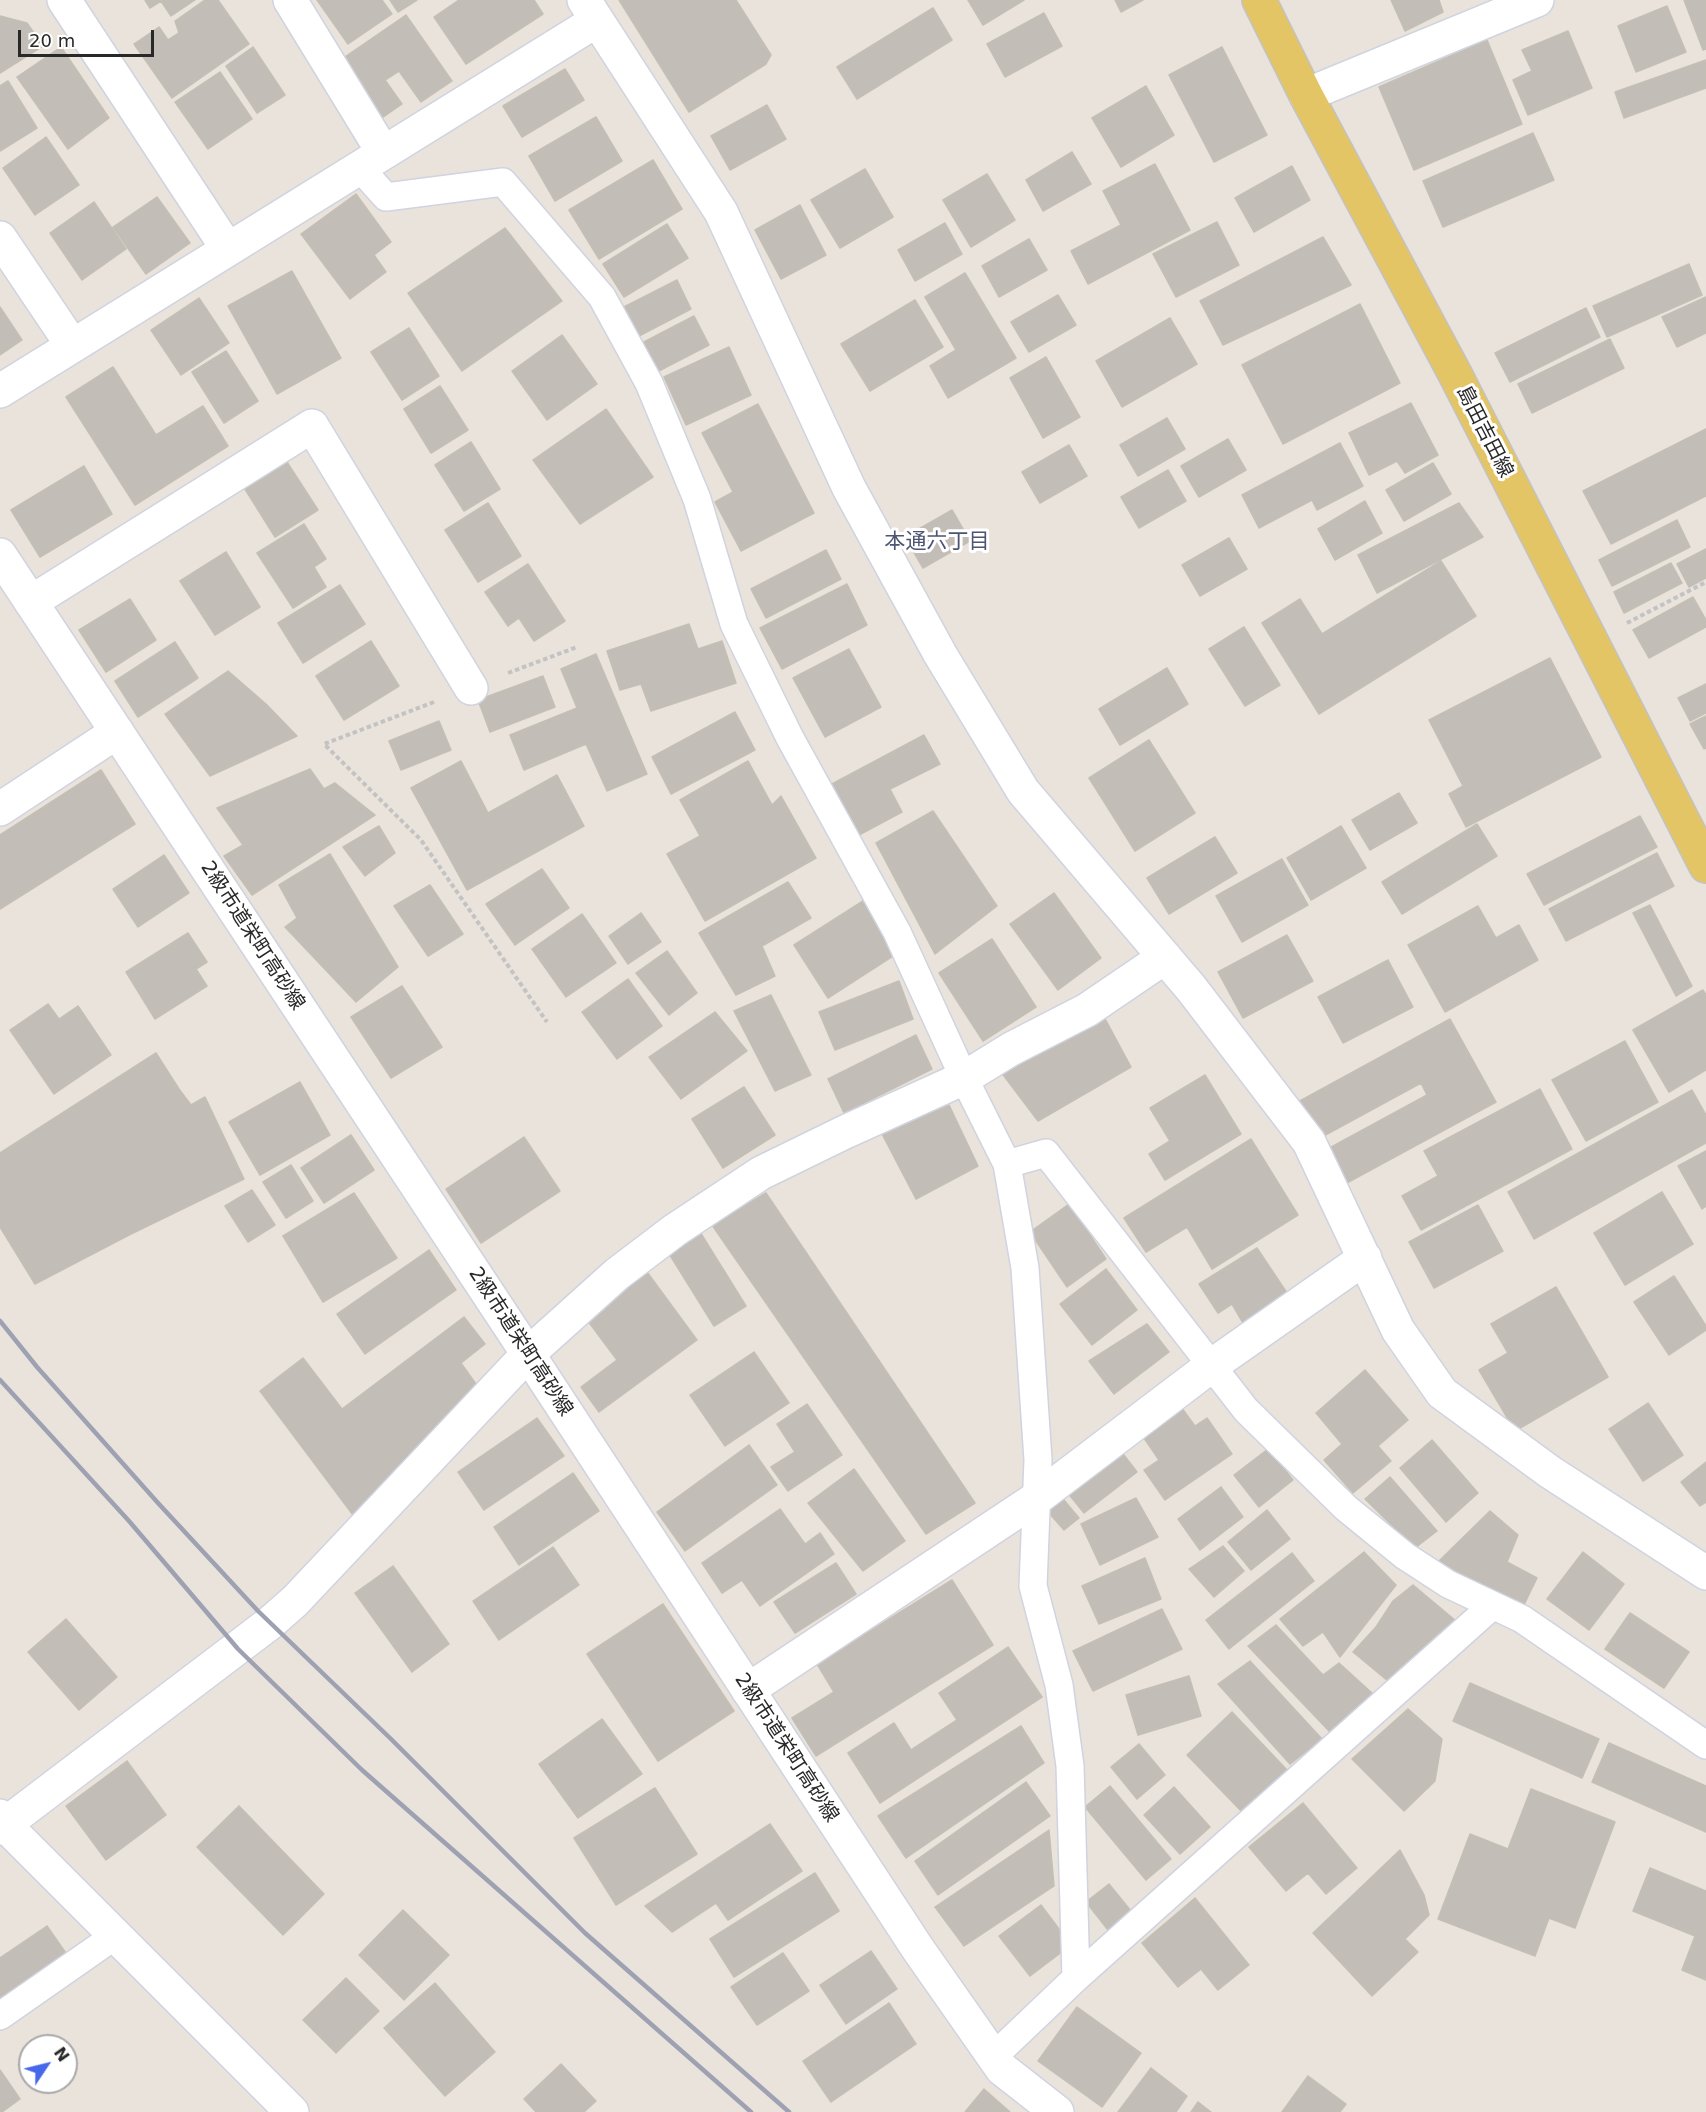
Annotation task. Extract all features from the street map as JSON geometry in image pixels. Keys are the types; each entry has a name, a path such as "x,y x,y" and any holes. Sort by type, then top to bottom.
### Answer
{"main road":[{"name":"島田吉田線","path":"1259,0 1306,95 1455,374 1706,866"}],"street":[{"path":"64,0 227,248"},
{"path":"290,0 371,160"},
{"path":"1306,95 1537,0"},
{"path":"0,391 371,160 590,10 721,212 849,488 940,654 1017,782 1191,988 1309,1142 1398,1330 1442,1394 1550,1472 1706,1573"},
{"path":"0,238 72,345"},
{"path":"31,602 312,426 471,688"},
{"name":"2級市道栄町高砂線","path":"0,555 918,1949 1002,2069 1057,2112"},
{"path":"0,809 117,732"},
{"path":"292,2112 2,1823 238,1649 295,1601 528,1354 617,1274 675,1230 761,1173 845,1131 964,1078 1011,1049 1087,1010 1165,957"},
{"path":"748,1690 1037,1498 1211,1366 1365,1258"}],"lane":[{"path":"371,160 386,197 503,182 602,297 649,383 697,499 734,624 790,738 897,932 964,1078 1007,1164 1025,1268 1038,1460 1033,1586 1059,1685 1070,1766 1076,1978"},
{"path":"1007,1164 1046,1153 1246,1410 1346,1508 1405,1556 1448,1584 1522,1619 1706,1745"},
{"path":"993,2056 1076,1978 1492,1606"},
{"path":"0,2016 116,1935"}],"path":[{"path":"1591,642 1706,582"},
{"path":"324,744 421,840 547,1022"}],"building":[{"path":"145,0 195,0 171,16 161,1 150,8"},
{"path":"205,0 218,0 249,44 172,98 134,44 159,27 168,40 179,33 175,21"},
{"path":"317,0 382,0 392,14 348,44"},
{"path":"390,0 417,0 398,12"},
{"path":"459,0 534,0 543,14 466,64 434,17"},
{"path":"619,0 736,0 771,55 766,64 689,112"},
{"path":"968,0 1024,0 983,25"},
{"path":"1115,0 1143,0 1121,12"},
{"path":"1391,0 1439,0 1443,12 1405,31"},
{"path":"1684,0 1706,0 1706,49 1703,50"},
{"path":"1667,6 1686,52 1636,72 1618,26"},
{"path":"933,8 952,40 857,99 837,67"},
{"path":"1044,13 1062,46 1005,77 987,44"},
{"path":"406,15 452,81 421,102 399,71 385,80 402,104 379,120 339,61"},
{"path":"0,16 27,23 43,46 0,73"},
{"path":"1568,31 1592,88 1528,115 1513,80 1532,71 1522,50"},
{"path":"1487,40 1522,124 1414,170 1379,87"},
{"path":"61,47 109,118 68,149 17,77"},
{"path":"253,47 285,95 257,113 226,66"},
{"path":"1222,47 1267,135 1214,162 1169,75"},
{"path":"1706,60 1706,88 1624,118 1615,92"},
{"path":"565,69 584,100 522,137 503,106"},
{"path":"220,72 252,119 208,149 175,102"},
{"path":"8,81 37,128 0,151 0,86"},
{"path":"1146,86 1174,135 1121,167 1092,118"},
{"path":"767,105 786,139 730,170 711,136"},
{"path":"596,117 622,161 555,201 529,156"},
{"path":"1533,133 1554,180 1443,227 1423,181"},
{"path":"46,137 79,185 35,215 3,168"},
{"path":"1072,152 1091,184 1043,211 1026,180"},
{"path":"653,160 682,209 599,259 569,210"},
{"path":"1155,164 1190,230 1088,284 1071,251 1121,225 1103,191"},
{"path":"1292,166 1310,200 1254,232 1235,198"},
{"path":"865,169 893,217 840,248 811,200"},
{"path":"987,174 1015,220 971,247 943,200"},
{"path":"356,194 391,242 374,255 386,272 350,299 301,234"},
{"path":"157,197 190,243 146,274 113,227"},
{"path":"94,202 126,249 82,280 50,233"},
{"path":"800,205 826,255 781,279 755,230"},
{"path":"1217,222 1239,265 1176,297 1153,254"},
{"path":"945,223 962,254 915,281 898,250"},
{"path":"667,224 688,258 624,297 603,264"},
{"path":"505,228 562,301 462,371 408,293"},
{"path":"1323,237 1351,285 1223,345 1200,301"},
{"path":"1029,239 1047,270 999,297 982,266"},
{"path":"1689,264 1702,295 1607,337 1593,306"},
{"path":"292,271 341,358 277,394 228,306"},
{"path":"965,273 1016,358 948,398 930,366 956,350 925,297"},
{"path":"677,280 691,309 637,337 622,308"},
{"path":"1058,295 1076,325 1029,352 1011,322"},
{"path":"1706,297 1706,333 1677,347 1662,317"},
{"path":"199,298 229,343 181,375 151,330"},
{"path":"915,300 943,347 870,391 841,344"},
{"path":"1360,304 1400,383 1283,444 1242,365"},
{"path":"0,307 22,340 0,355"},
{"path":"1586,308 1600,337 1510,382 1495,353"},
{"path":"694,316 709,345 655,373 640,344"},
{"path":"1170,318 1197,364 1122,407 1096,361"},
{"path":"409,328 439,376 402,400 371,352"},
{"path":"562,335 597,384 547,420 512,371"},
{"path":"1610,339 1624,368 1532,413 1518,384"},
{"path":"729,347 751,395 686,425 664,377"},
{"path":"226,351 258,401 224,423 192,372"},
{"path":"1046,357 1080,417 1043,438 1010,378"},
{"path":"113,367 156,435 203,406 228,446 135,505 66,397"},
{"path":"440,386 468,430 431,453 404,409"},
{"path":"1411,403 1438,455 1405,473 1397,461 1369,475 1349,433"},
{"path":"758,404 814,513 741,551 715,502 733,492 702,433"},
{"path":"606,409 653,477 580,524 533,460"},
{"path":"1167,418 1185,449 1138,476 1120,445"},
{"path":"1706,429 1706,496 1611,544 1583,491"},
{"path":"1228,439 1246,470 1199,497 1181,466"},
{"path":"471,442 500,489 464,511 435,465"},
{"path":"1340,443 1363,486 1317,510 1312,500 1259,528 1242,495"},
{"path":"1069,445 1087,476 1040,503 1022,472"},
{"path":"285,459 318,510 275,537 243,486"},
{"path":"1433,463 1451,494 1404,521 1386,490"},
{"path":"84,466 112,514 40,557 11,510"},
{"path":"1168,470 1186,501 1139,528 1121,497"},
{"path":"1365,501 1382,533 1335,560 1318,529"},
{"path":"488,503 521,556 478,582 445,530"},
{"path":"1459,503 1483,537 1377,593 1358,555"},
{"path":"952,510 970,541 923,568 905,537"},
{"path":"1677,520 1690,547 1612,586 1599,560"},
{"path":"304,524 326,559 314,567 326,587 293,608 257,553"},
{"path":"1229,538 1247,569 1200,596 1182,565"},
{"path":"1706,549 1706,578 1689,587 1677,564"},
{"path":"826,550 841,579 766,618 751,589"},
{"path":"226,552 260,607 215,635 180,581"},
{"path":"1441,561 1476,616 1319,714 1262,623 1300,599 1322,634"},
{"path":"1671,563 1682,583 1624,613 1614,592"},
{"path":"528,564 565,621 534,641 519,618 508,626 485,592"},
{"path":"847,584 867,625 782,669 760,628"},
{"path":"340,585 365,624 303,663 278,623"},
{"path":"1693,597 1706,620 1706,627 1649,658 1633,630"},
{"path":"130,599 156,640 106,672 79,630"},
{"path":"689,624 698,649 722,641 736,683 651,711 641,684 620,690 607,651"},
{"path":"1244,627 1280,685 1245,706 1209,649"},
{"path":"371,641 399,686 344,720 316,676"},
{"path":"175,642 198,678 138,717 115,681"},
{"path":"849,649 881,707 825,737 793,678"},
{"path":"596,654 647,774 607,791 586,744 524,770 510,735 577,708 561,669"},
{"path":"1550,658 1601,757 1466,827 1449,794 1463,786 1429,720"},
{"path":"1167,668 1188,704 1120,745 1099,709"},
{"path":"228,671 266,704 297,736 210,776 165,714"},
{"path":"543,676 555,707 490,732 478,700"},
{"path":"1706,684 1706,713 1690,721 1678,698"},
{"path":"735,712 755,750 671,794 652,757"},
{"path":"1706,716 1706,748 1704,749 1690,724"},
{"path":"439,721 451,750 401,770 389,741"},
{"path":"924,735 940,764 890,789 902,812 859,835 832,784"},
{"path":"1149,740 1195,813 1135,851 1089,778"},
{"path":"461,761 488,813 557,775 584,826 467,890 411,788"},
{"path":"748,761 772,805 781,796 816,858 705,921 667,854 700,836 680,800"},
{"path":"310,769 324,789 335,783 375,815 252,895 224,856 243,845 217,808"},
{"path":"101,770 135,824 0,909 0,835"},
{"path":"1399,793 1417,823 1370,850 1352,820"},
{"path":"933,811 997,906 935,954 876,843"},
{"path":"1640,816 1657,847 1544,905 1527,874"},
{"path":"1477,824 1497,856 1402,914 1382,882"},
{"path":"379,826 395,853 365,876 343,847"},
{"path":"1341,826 1366,868 1311,900 1287,858"},
{"path":"1215,837 1237,873 1169,914 1147,878"},
{"path":"1657,853 1674,886 1566,941 1549,909"},
{"path":"330,854 398,967 356,1002 285,927 297,918 279,885"},
{"path":"164,855 189,893 138,927 113,889"},
{"path":"1282,859 1308,905 1242,942 1216,896"},
{"path":"542,869 569,908 515,945 486,904"},
{"path":"788,882 811,918 762,946 775,976 736,995 699,933"},
{"path":"430,885 463,934 428,956 394,906"},
{"path":"1054,893 1101,958 1058,990 1010,924"},
{"path":"863,901 896,954 828,998 794,945"},
{"path":"1650,905 1692,986 1676,996 1633,913"},
{"path":"1478,906 1496,938 1519,925 1538,960 1445,1012 1408,945"},
{"path":"641,913 661,942 628,964 609,936"},
{"path":"582,914 616,963 566,997 532,949"},
{"path":"188,933 207,962 196,969 207,986 155,1019 126,972"},
{"path":"1287,935 1313,981 1243,1018 1218,972"},
{"path":"992,939 1036,1007 983,1041 939,973"},
{"path":"667,951 697,993 669,1015 636,973"},
{"path":"1388,960 1413,1007 1343,1043 1318,997"},
{"path":"628,979 662,1026 617,1059 582,1012"},
{"path":"899,981 913,1019 835,1050 819,1012"},
{"path":"402,986 442,1047 391,1078 351,1017"},
{"path":"1703,990 1706,995 1706,1070 1669,1092 1633,1030"},
{"path":"771,995 811,1075 775,1091 734,1011"},
{"path":"48,1004 59,1019 78,1006 111,1055 54,1094 10,1030"},
{"path":"715,1012 747,1051 681,1099 649,1057"},
{"path":"1103,1015 1131,1067 1038,1121 1001,1072"},
{"path":"1450,1019 1496,1102 1343,1185 1324,1151 1427,1095 1421,1083 1318,1139 1298,1102"},
{"path":"916,1035 932,1069 844,1113 828,1079"},
{"path":"1625,1041 1658,1102 1586,1141 1552,1080"},
{"path":"156,1053 191,1105 205,1097 244,1179 35,1284 0,1227 0,1153"},
{"path":"1205,1075 1241,1134 1165,1180 1149,1154 1170,1141 1150,1108"},
{"path":"300,1082 330,1135 260,1175 229,1122"},
{"path":"744,1087 775,1135 723,1168 692,1119"},
{"path":"1540,1089 1572,1149 1421,1230 1402,1196 1438,1176 1424,1151"},
{"path":"1692,1090 1706,1115 1706,1143 1534,1239 1508,1192"},
{"path":"949,1105 978,1166 916,1199 881,1132"},
{"path":"351,1135 374,1170 324,1203 301,1168"},
{"path":"524,1137 560,1191 481,1243 446,1189"},
{"path":"1251,1139 1298,1215 1212,1269 1187,1227 1146,1252 1124,1218"},
{"path":"1706,1151 1706,1206 1702,1209 1678,1166"},
{"path":"291,1165 313,1201 286,1218 263,1182"},
{"path":"252,1190 275,1225 248,1242 225,1206"},
{"path":"1662,1192 1693,1244 1625,1285 1594,1233"},
{"path":"354,1193 397,1258 323,1302 283,1236"},
{"path":"766,1193 975,1503 926,1534 712,1225"},
{"path":"1069,1204 1106,1259 1067,1287 1030,1232"},
{"path":"1478,1205 1503,1251 1434,1288 1409,1242"},
{"path":"700,1232 746,1306 714,1326 668,1252"},
{"path":"1257,1248 1291,1299 1246,1328 1232,1304 1218,1313 1199,1284"},
{"path":"429,1250 456,1290 365,1354 337,1314"},
{"path":"1106,1269 1137,1310 1092,1345 1060,1304"},
{"path":"647,1272 697,1340 599,1412 581,1387 617,1360 585,1317"},
{"path":"1674,1276 1706,1326 1706,1330 1669,1355 1634,1302"},
{"path":"1556,1287 1608,1377 1515,1431 1479,1370 1508,1353 1491,1324"},
{"path":"464,1317 485,1344 461,1363 483,1394 456,1438 353,1515 260,1391 303,1358 342,1409"},
{"path":"1147,1324 1169,1352 1114,1394 1089,1361"},
{"path":"754,1352 789,1403 725,1446 690,1395"},
{"path":"1365,1370 1408,1420 1378,1446 1391,1461 1353,1493 1324,1460 1342,1444 1316,1413"},
{"path":"1648,1403 1683,1455 1643,1481 1609,1429"},
{"path":"807,1404 842,1455 788,1491 771,1467 795,1452 777,1424"},
{"path":"1181,1407 1195,1426 1207,1418 1232,1454 1165,1500 1144,1470 1159,1460 1142,1435"},
{"path":"537,1418 564,1456 484,1510 458,1472"},
{"path":"1432,1440 1478,1493 1446,1522 1400,1468"},
{"path":"749,1445 777,1485 685,1551 657,1512"},
{"path":"1117,1446 1137,1472 1084,1513 1063,1487"},
{"path":"1268,1449 1293,1480 1259,1507 1234,1475"},
{"path":"1706,1462 1706,1502 1700,1506 1681,1482"},
{"path":"854,1469 905,1541 863,1571 808,1503"},
{"path":"573,1473 599,1511 519,1565 494,1527"},
{"path":"1390,1477 1437,1531 1415,1548 1365,1499"},
{"path":"1221,1487 1243,1517 1200,1550 1178,1519"},
{"path":"1058,1493 1079,1518 1064,1530 1042,1505"},
{"path":"1136,1498 1158,1537 1100,1565 1081,1524"},
{"path":"780,1509 805,1544 820,1533 834,1554 760,1606 742,1580 722,1593 702,1563"},
{"path":"1267,1510 1290,1539 1251,1570 1228,1542"},
{"path":"1490,1511 1518,1535 1507,1562 1537,1578 1520,1613 1439,1561"},
{"path":"1223,1546 1244,1571 1214,1597 1189,1569"},
{"path":"553,1547 579,1585 499,1640 473,1601"},
{"path":"1364,1552 1396,1585 1340,1657 1323,1632 1303,1646 1280,1619"},
{"path":"1583,1552 1624,1584 1589,1630 1547,1599"},
{"path":"1292,1553 1314,1581 1229,1649 1206,1620"},
{"path":"1145,1558 1161,1599 1099,1624 1082,1586"},
{"path":"836,1563 856,1594 795,1633 774,1602"},
{"path":"393,1566 449,1644 412,1672 355,1593"},
{"path":"952,1580 993,1645 816,1756 792,1718 834,1692 817,1664"},
{"path":"1413,1585 1462,1626 1388,1681 1353,1652 1376,1627 1393,1601"},
{"path":"663,1604 734,1711 658,1761 587,1654"},
{"path":"1162,1609 1182,1649 1093,1691 1073,1651"},
{"path":"1630,1613 1689,1652 1664,1688 1605,1649"},
{"path":"66,1619 117,1677 79,1710 28,1652"},
{"path":"1276,1625 1323,1675 1339,1663 1373,1694 1330,1732 1248,1646"},
{"path":"1008,1647 1042,1697 880,1803 848,1753 894,1723 911,1750 957,1720 939,1693"},
{"path":"1250,1661 1322,1739 1290,1764 1218,1684"},
{"path":"1189,1676 1201,1716 1138,1735 1126,1695"},
{"path":"1470,1683 1599,1739 1582,1778 1453,1721"},
{"path":"1408,1709 1442,1739 1435,1781 1404,1811 1352,1759"},
{"path":"1232,1712 1288,1771 1244,1814 1187,1755"},
{"path":"602,1719 642,1774 578,1818 539,1764"},
{"path":"1021,1726 1044,1763 906,1858 878,1816"},
{"path":"1609,1743 1706,1786 1706,1832 1592,1782"},
{"path":"1139,1744 1165,1775 1137,1799 1111,1767"},
{"path":"127,1761 166,1815 106,1860 66,1806"},
{"path":"1026,1782 1050,1816 938,1895 915,1861"},
{"path":"1110,1786 1171,1859 1146,1880 1085,1807"},
{"path":"1174,1787 1210,1827 1180,1854 1144,1815"},
{"path":"655,1788 697,1854 616,1905 574,1838"},
{"path":"1531,1789 1615,1822 1575,1928 1549,1918 1535,1956 1438,1919 1470,1834 1508,1849"},
{"path":"1303,1803 1357,1868 1326,1894 1308,1873 1286,1891 1249,1847"},
{"path":"239,1806 324,1894 283,1935 197,1847"},
{"path":"770,1824 802,1871 728,1920 716,1903 672,1932 645,1906"},
{"path":"1049,1830 1054,1886 964,1946 935,1907"},
{"path":"1400,1850 1424,1895 1429,1915 1405,1939 1418,1952 1372,1996 1313,1933"},
{"path":"1650,1868 1706,1891 1706,1980 1682,1970 1695,1936 1633,1911"},
{"path":"815,1873 839,1911 734,1977 710,1939"},
{"path":"1109,1884 1135,1916 1112,1935 1086,1902"},
{"path":"1195,1898 1249,1965 1218,1990 1201,1969 1178,1987 1142,1943"},
{"path":"1041,1905 1071,1945 1030,1976 999,1936"},
{"path":"403,1910 449,1955 404,2000 359,1955"},
{"path":"47,1926 70,1959 0,2002 0,1958"},
{"path":"871,1951 897,1989 846,2024 820,1985"},
{"path":"783,1953 809,1991 757,2025 731,1987"},
{"path":"346,1978 379,2011 336,2053 303,2020"},
{"path":"435,1983 495,2052 445,2096 384,2028"},
{"path":"889,2003 916,2044 831,2102 803,2061"},
{"path":"1077,2007 1141,2053 1102,2107 1038,2061"},
{"path":"561,2064 596,2101 584,2112 536,2112 524,2099"},
{"path":"1151,2068 1187,2096 1176,2112 1118,2112"},
{"path":"0,2070 20,2099 2,2112 0,2112"},
{"path":"1308,2076 1346,2104 1340,2112 1282,2112"},
{"path":"984,2089 1010,2112 965,2112"},
{"path":"1198,2102 1211,2112 1191,2112"}],"railway":[{"path":"0,1321 37,1367 258,1611 391,1739 585,1933 789,2112"},
{"path":"0,1380 129,1521 238,1649 362,1770 751,2112"}],"district":[{"name":"本通六丁目","path":"937,543"}]}
